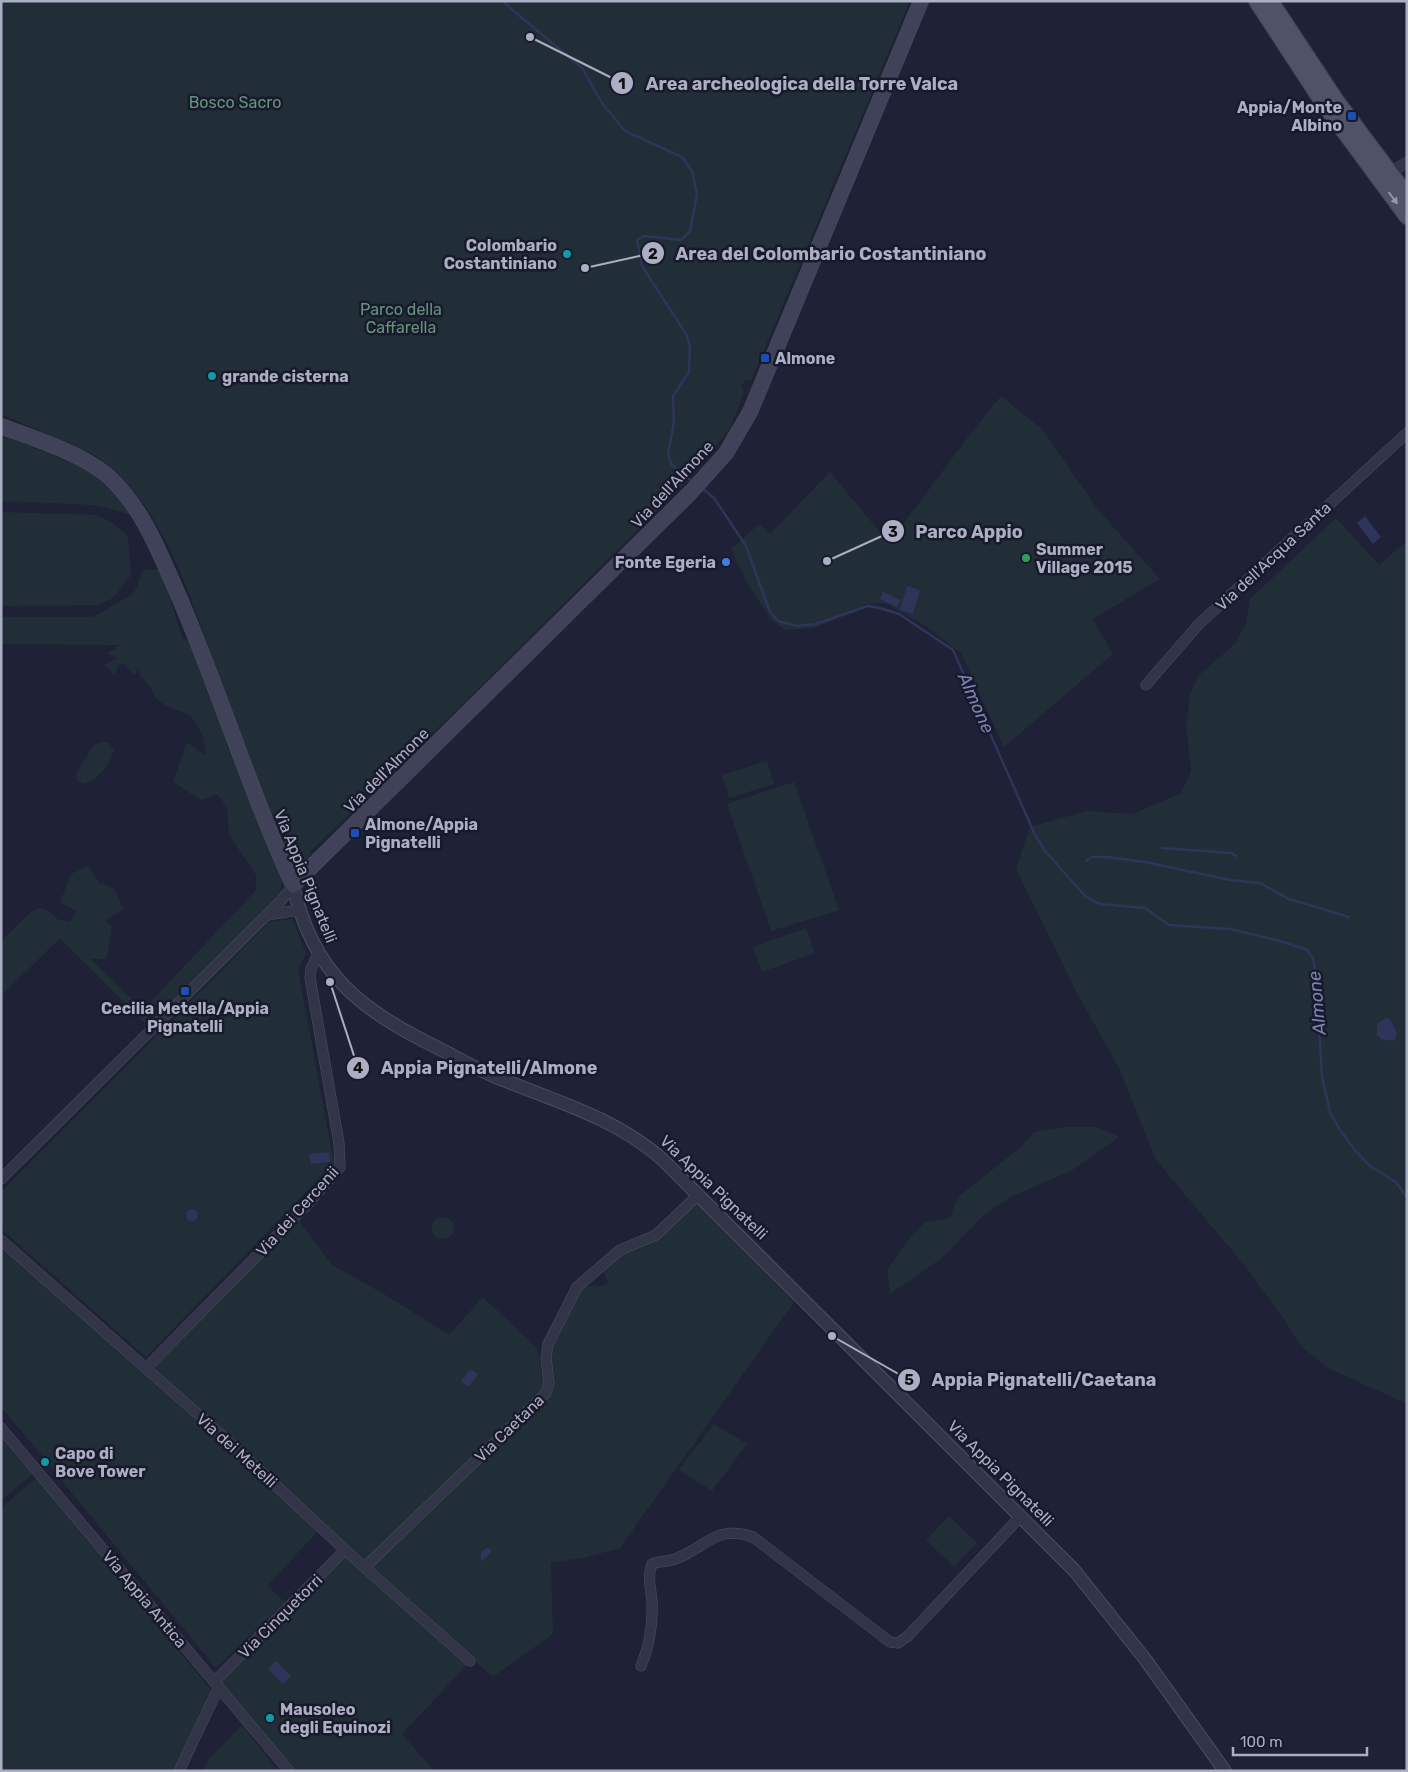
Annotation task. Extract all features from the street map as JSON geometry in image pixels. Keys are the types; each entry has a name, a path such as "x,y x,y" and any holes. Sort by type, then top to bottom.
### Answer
{"main road":[{"name":"Via dell'Almone","path":"293,885 696,487 726,453 750,412 921,1"},
{"path":"1257,1 1326,105 1385,177 1407,196"},
{"path":"1270,1 1385,177 1407,216"},
{"name":"Via Appia Pignatelli","path":"1,426 56,448 109,476 128,499 150,532 206,660 259,804 293,885"}],"street":[{"path":"1385,177 1407,162"},
{"name":"Via dell'Acqua Santa","path":"1146,685 1199,624 1407,433"},
{"path":"1,1179 266,916 293,885"},
{"name":"Via Appia Pignatelli","path":"293,885 299,910 318,954 346,990 372,1010 428,1043 498,1079 588,1112 622,1129 647,1146 698,1194 1070,1566 1098,1598 1225,1771"},
{"path":"266,916 299,910"},
{"name":"Via dei Cercenii","path":"146,1368 304,1208 340,1167 339,1143 310,978 311,969 318,954"},
{"name":"Via Caetana","path":"365,1567 546,1393 549,1383 546,1358 548,1344 571,1296 580,1283 620,1250 656,1235 698,1194"},
{"name":"Via dei Metelli","path":"1,1240 226,1439 345,1550 470,1661"},
{"name":"Via Appia Antica","path":"1,1428 289,1771"},
{"path":"641,1666 652,1634 652,1602 648,1573 652,1564 674,1559 723,1533 742,1533 753,1538 890,1642 898,1643 908,1636 1021,1516"},
{"name":"Via Cinquetorri","path":"179,1771 217,1684 345,1550"}],"green space":[{"name":"Parco della Caffarella","path":"1,1 910,1 751,381 746,380 741,385 744,392 730,429 687,481 479,688 311,851 308,861 298,866 288,861 188,592 175,559 159,528 140,500 119,475 94,455 1,414"},
{"name":"Summer Village 2015","path":"1001,396 1043,430 1098,510 1160,579 1093,619 1113,654 1004,747 961,653 924,625 885,603 866,604 815,628 785,630 771,620 746,581 731,549 759,524 770,534 830,472 889,543"},
{"path":"1,434 87,469 116,495 133,515 94,505 1,501"},
{"path":"1,512 96,515 110,521 128,536 131,575 113,598 98,605 1,606"},
{"path":"1336,518 1379,565 1407,541 1407,1404 1326,1367 1300,1345 1284,1319 1246,1267 1156,1160 1120,1070 1076,991 1016,869 1030,827 1086,811 1133,814 1181,793 1191,771 1186,725 1190,695 1198,676 1235,644 1246,624 1250,599"},
{"path":"142,570 161,570 183,640 188,640 194,650 231,744 227,747 235,757 283,871 281,893 149,1027 60,938 1,996 1,941 32,911 40,908 49,911 57,919 70,922 76,911 60,902 71,874 89,866 99,883 114,888 123,909 105,921 112,926 107,959 91,959 143,1010 256,890 256,875 229,835 227,807 217,794 201,800 173,782 187,742 206,756 197,724 190,716 156,699 147,683 140,677 139,669 134,675 123,663 118,665 115,675 104,665 117,658 107,653 121,645 1,644 1,617 93,617 133,594"},
{"path":"100,742 109,743 114,750 110,761 94,779 84,784 77,781 76,774 93,746"},
{"path":"767,761 774,784 729,798 722,775"},
{"path":"794,782 839,910 771,931 727,804"},
{"path":"292,919 306,953 298,970 334,1163 146,1357 1,1229 1,1192 270,922"},
{"path":"806,928 815,953 762,972 753,947"},
{"path":"1067,1127 1097,1127 1119,1137 1071,1171 1015,1195 986,1213 942,1258 890,1294 887,1270 906,1243 925,1222 950,1218 957,1198 1022,1146 1034,1132"},
{"path":"696,1199 794,1302 620,1548 587,1557 551,1563 553,1634 493,1677 365,1567 154,1367 298,1219 332,1265 389,1297 449,1335 483,1297 537,1348 545,1390 546,1362 577,1287 600,1286 609,1283 602,1269 628,1247 651,1241"},
{"path":"443,1217 451,1220 454,1228 451,1236 443,1239 435,1236 432,1228 435,1220"},
{"path":"1,1244 318,1531 267,1586 285,1602 216,1668 48,1464 50,1462 44,1458 1,1407"},
{"path":"714,1424 747,1444 712,1491 679,1470"},
{"path":"1,1437 33,1474 1,1500"},
{"path":"37,1478 212,1691 175,1771 1,1771 1,1508"},
{"path":"949,1516 977,1543 954,1567 926,1540"},
{"path":"345,1555 467,1665 402,1734 434,1771 293,1771 220,1681"},
{"path":"242,1725 278,1771 203,1771 207,1761"}],"water":[{"path":"1365,516 1381,537 1373,544 1357,523"},
{"path":"907,586 920,590 913,614 900,610"},
{"path":"883,592 900,600 897,607 880,599"},
{"path":"1385,1018 1390,1019 1397,1033 1394,1041 1381,1039 1377,1035 1377,1024"},
{"path":"329,1152 330,1162 311,1164 309,1154"},
{"path":"190,1209 194,1209 198,1215 194,1221 190,1221 186,1217 186,1213"},
{"path":"470,1369 478,1374 468,1387 461,1381"},
{"path":"486,1548 491,1549 491,1552 481,1562 481,1553"},
{"path":"276,1661 291,1676 283,1684 268,1669"}],"waterway":[{"name":"Almone","path":"502,1 582,68 602,103 625,131 682,157 692,171 697,194 690,231 681,240 644,236 637,240 642,266 686,334 690,346 689,372 673,396 674,422 668,454 672,465 693,482"},
{"name":"Almone","path":"702,488 714,498 746,546 770,612 778,621 797,626 816,624 868,606 899,614 953,650 1036,837 1046,852 1086,897 1100,904 1145,908 1169,925 1230,929 1280,941 1307,950 1313,958 1316,975 1322,1077 1330,1112 1340,1130 1355,1150 1370,1166 1396,1182 1407,1198"},
{"path":"1162,848 1231,853 1236,856"},
{"path":"1086,861 1092,857 1107,857 1145,862 1230,880 1260,883 1289,899 1349,917"}],"place":[{"name":"Area archeologica della Torre Valca","path":"530,37"},
{"name":"Appia/Monte Albino","path":"1352,116"},
{"name":"Colombario Costantiniano","path":"567,254"},
{"name":"Area del Colombario Costantiniano","path":"585,268"},
{"name":"Almone","path":"765,358"},
{"name":"grande cisterna","path":"212,376"},
{"name":"Summer Village 2015","path":"1026,558"},
{"name":"Parco Appio","path":"827,561"},
{"name":"Fonte Egeria","path":"726,562"},
{"name":"Almone/Appia Pignatelli","path":"355,833"},
{"name":"Appia Pignatelli/Almone","path":"330,982"},
{"name":"Cecilia Metella/Appia Pignatelli","path":"185,991"},
{"name":"Appia Pignatelli/Caetana","path":"832,1336"},
{"name":"Capo di Bove Tower","path":"45,1462"},
{"name":"Mausoleo degli Equinozi","path":"270,1718"}],"park label":[{"name":"Bosco Sacro","path":"235,102"}]}
